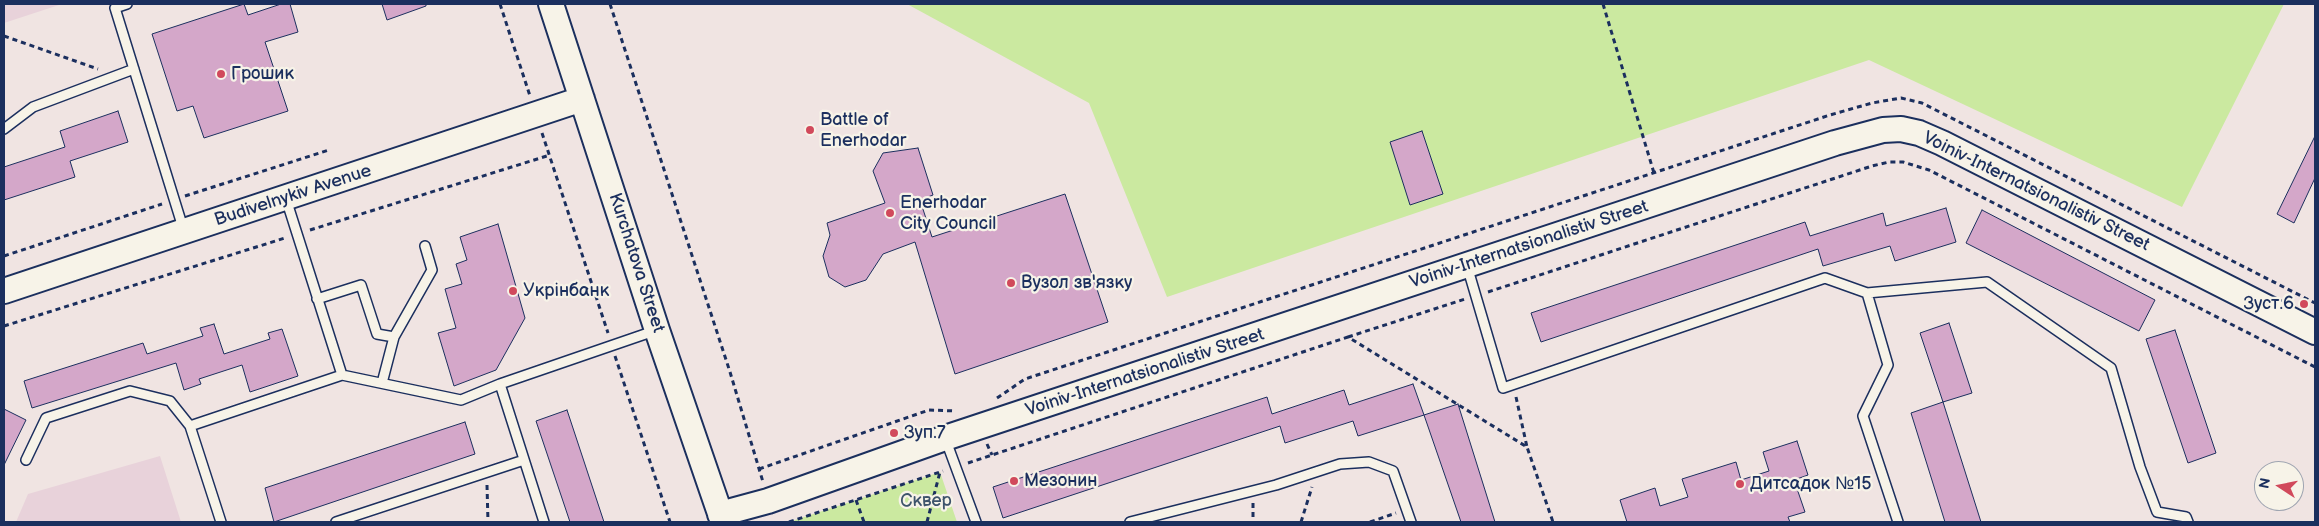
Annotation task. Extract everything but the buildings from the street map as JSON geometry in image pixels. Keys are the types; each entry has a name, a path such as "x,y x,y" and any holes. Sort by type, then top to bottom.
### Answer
{"street":[{"name":"Kurchatova Street","path":"551,4 657,330 722,518"},
{"name":"Budivelnykiv Avenue","path":"4,291 286,199 582,98"},
{"name":"Voiniv-Internatsionalistiv Street","path":"722,518 945,438 1862,134 1883,130 1919,133 1942,143 2315,332"}],"lane":[{"path":"127,4 114,6 184,231"},
{"path":"4,129 33,107 134,69"},
{"path":"286,199 342,375"},
{"path":"382,383 394,337 432,270 425,246"},
{"path":"1467,266 1503,388 1825,278 1868,293 1987,282 2111,368 2140,467 2158,512 2186,517 2188,522"},
{"path":"317,299 361,285 377,334 394,337"},
{"path":"1868,293 1888,365 1863,416 1898,522"},
{"path":"190,426 342,375 461,400 500,384 657,330"},
{"path":"500,384 544,522"},
{"path":"26,460 46,418 130,391 170,401 190,426 221,522"},
{"path":"945,438 976,522"},
{"path":"336,522 524,460"},
{"path":"1130,522 1253,491 1340,464 1369,462 1393,471 1411,522"}],"path":[{"path":"500,4 670,522"},
{"path":"610,4 727,362 768,501"},
{"path":"1603,4 1654,173"},
{"path":"4,36 116,76"},
{"path":"992,401 1025,379 1855,107 1888,100 1912,99 2315,303"},
{"path":"4,326 550,155"},
{"path":"789,522 1889,162 1903,162 1929,170 2315,367"},
{"path":"1348,338 1527,447"},
{"path":"1513,384 1527,447 1553,522"},
{"path":"759,469 930,410 957,412"},
{"path":"927,522 940,472"},
{"path":"1301,522 1316,472"},
{"path":"486,473 488,522"},
{"path":"1253,491 1253,522"},
{"path":"856,500 864,522"},
{"path":"1370,522 1406,509"}],"shaded area":[{"path":"4,4 62,4 4,23"},
{"path":"160,456 181,522 16,522 28,494"}],"green space":[{"path":"907,4 2284,4 2182,207 1869,60 1167,297 1089,103"},
{"name":"Сквер","path":"940,472 957,522 789,522 856,500"}],"place":[{"name":"Грошик","path":"221,74"},
{"name":"Battle of Enerhodar","path":"810,130"},
{"name":"Enerhodar City Council","path":"890,213"},
{"name":"Вузол зв'язку","path":"1011,283"},
{"name":"Укрінбанк","path":"513,291"},
{"name":"Зуст.6","path":"2304,304"},
{"name":"Зуп.7","path":"894,433"},
{"name":"Мезонин","path":"1014,481"},
{"name":"Дитсадок №15","path":"1740,484"}]}
